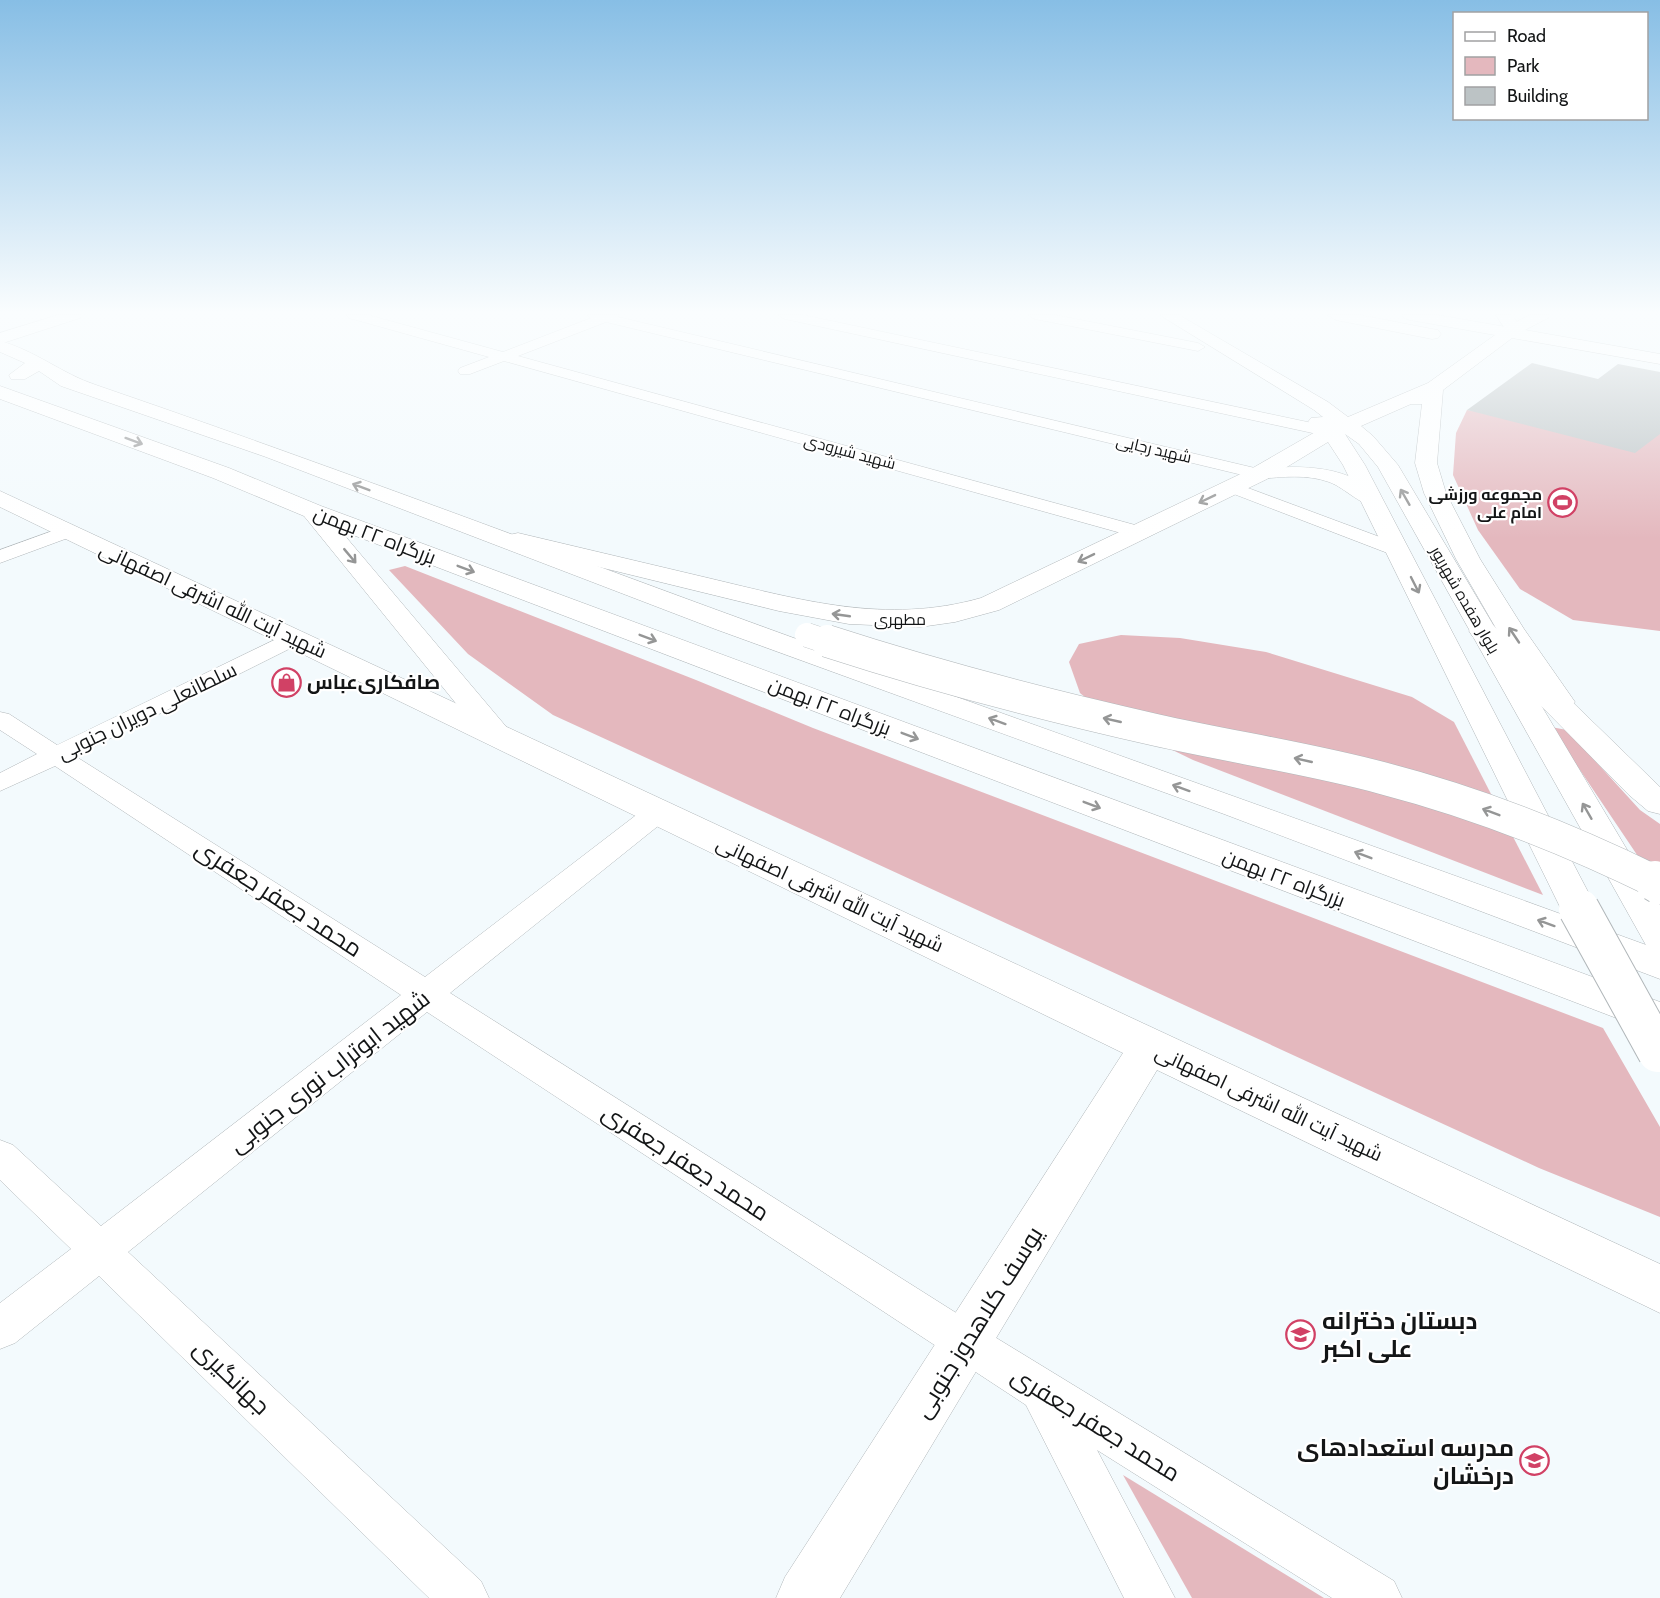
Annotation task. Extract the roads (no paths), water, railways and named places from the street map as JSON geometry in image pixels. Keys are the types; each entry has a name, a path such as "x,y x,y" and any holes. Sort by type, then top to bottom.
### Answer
{"main road":[{"name":"بزرگراه ۲۲ بهمن","path":"92,390 273,453 389,498 1660,945"},
{"name":"بلوار هفده شهریور","path":"1268,390 1347,436 1388,466 1660,945"},
{"name":"بلوار هفده شهریور","path":"1293,390 1321,406 1347,436 1372,501 1579,909 1660,1042"},
{"path":"1347,436 1429,390"},
{"path":"1434,390 1426,463 1435,493 1468,559 1498,609 1571,718"},
{"name":"بزرگراه ۲۲ بهمن","path":"0,393 210,469 313,512 1660,1042"},
{"name":"مطهری","path":"518,540 820,612 879,620 934,619 966,613 990,604 1232,487 1347,436"},
{"name":"شهید آیت الله اشرفی اصفهانی","path":"0,498 1660,1290"},
{"path":"389,498 807,635 981,689 1158,731 1284,755 1382,778 1481,808 1566,840 1660,884"},
{"path":"313,512 499,736"},
{"path":"1483,631 1660,804"},
{"name":"یوسف کلاهدوز جنوبی","path":"806,1598 1150,1046"}],"street":[{"name":"شهید شیرودی","path":"624,390 1138,532"},
{"name":"شهید رجایی","path":"909,390 1260,474 1291,471 1320,473 1351,483 1372,501"},
{"path":"1131,390 1347,436"},
{"path":"1232,487 1397,550"},
{"path":"0,557 69,531"},
{"name":"سلطانعلی دویران جنوبی","path":"0,783 293,638"},
{"name":"محمد جعفر جعفری","path":"0,719 428,993 965,1343 1377,1598"},
{"name":"شهید ابوتراب نوری جنوبی","path":"0,1329 658,812"},
{"name":"جهانگیری","path":"0,1156 464,1598"},
{"path":"1042,1391 1150,1598"}],"place":[{"name":"مجموعه ورزشی امام علی","path":"1563,503"},
{"name":"صافکاری‌عباس","path":"286,682"},
{"name":"دبستان دخترانه علی اکبر","path":"1301,1334"},
{"name":"مدرسه استعدادهای درخشان","path":"1535,1461"}]}
